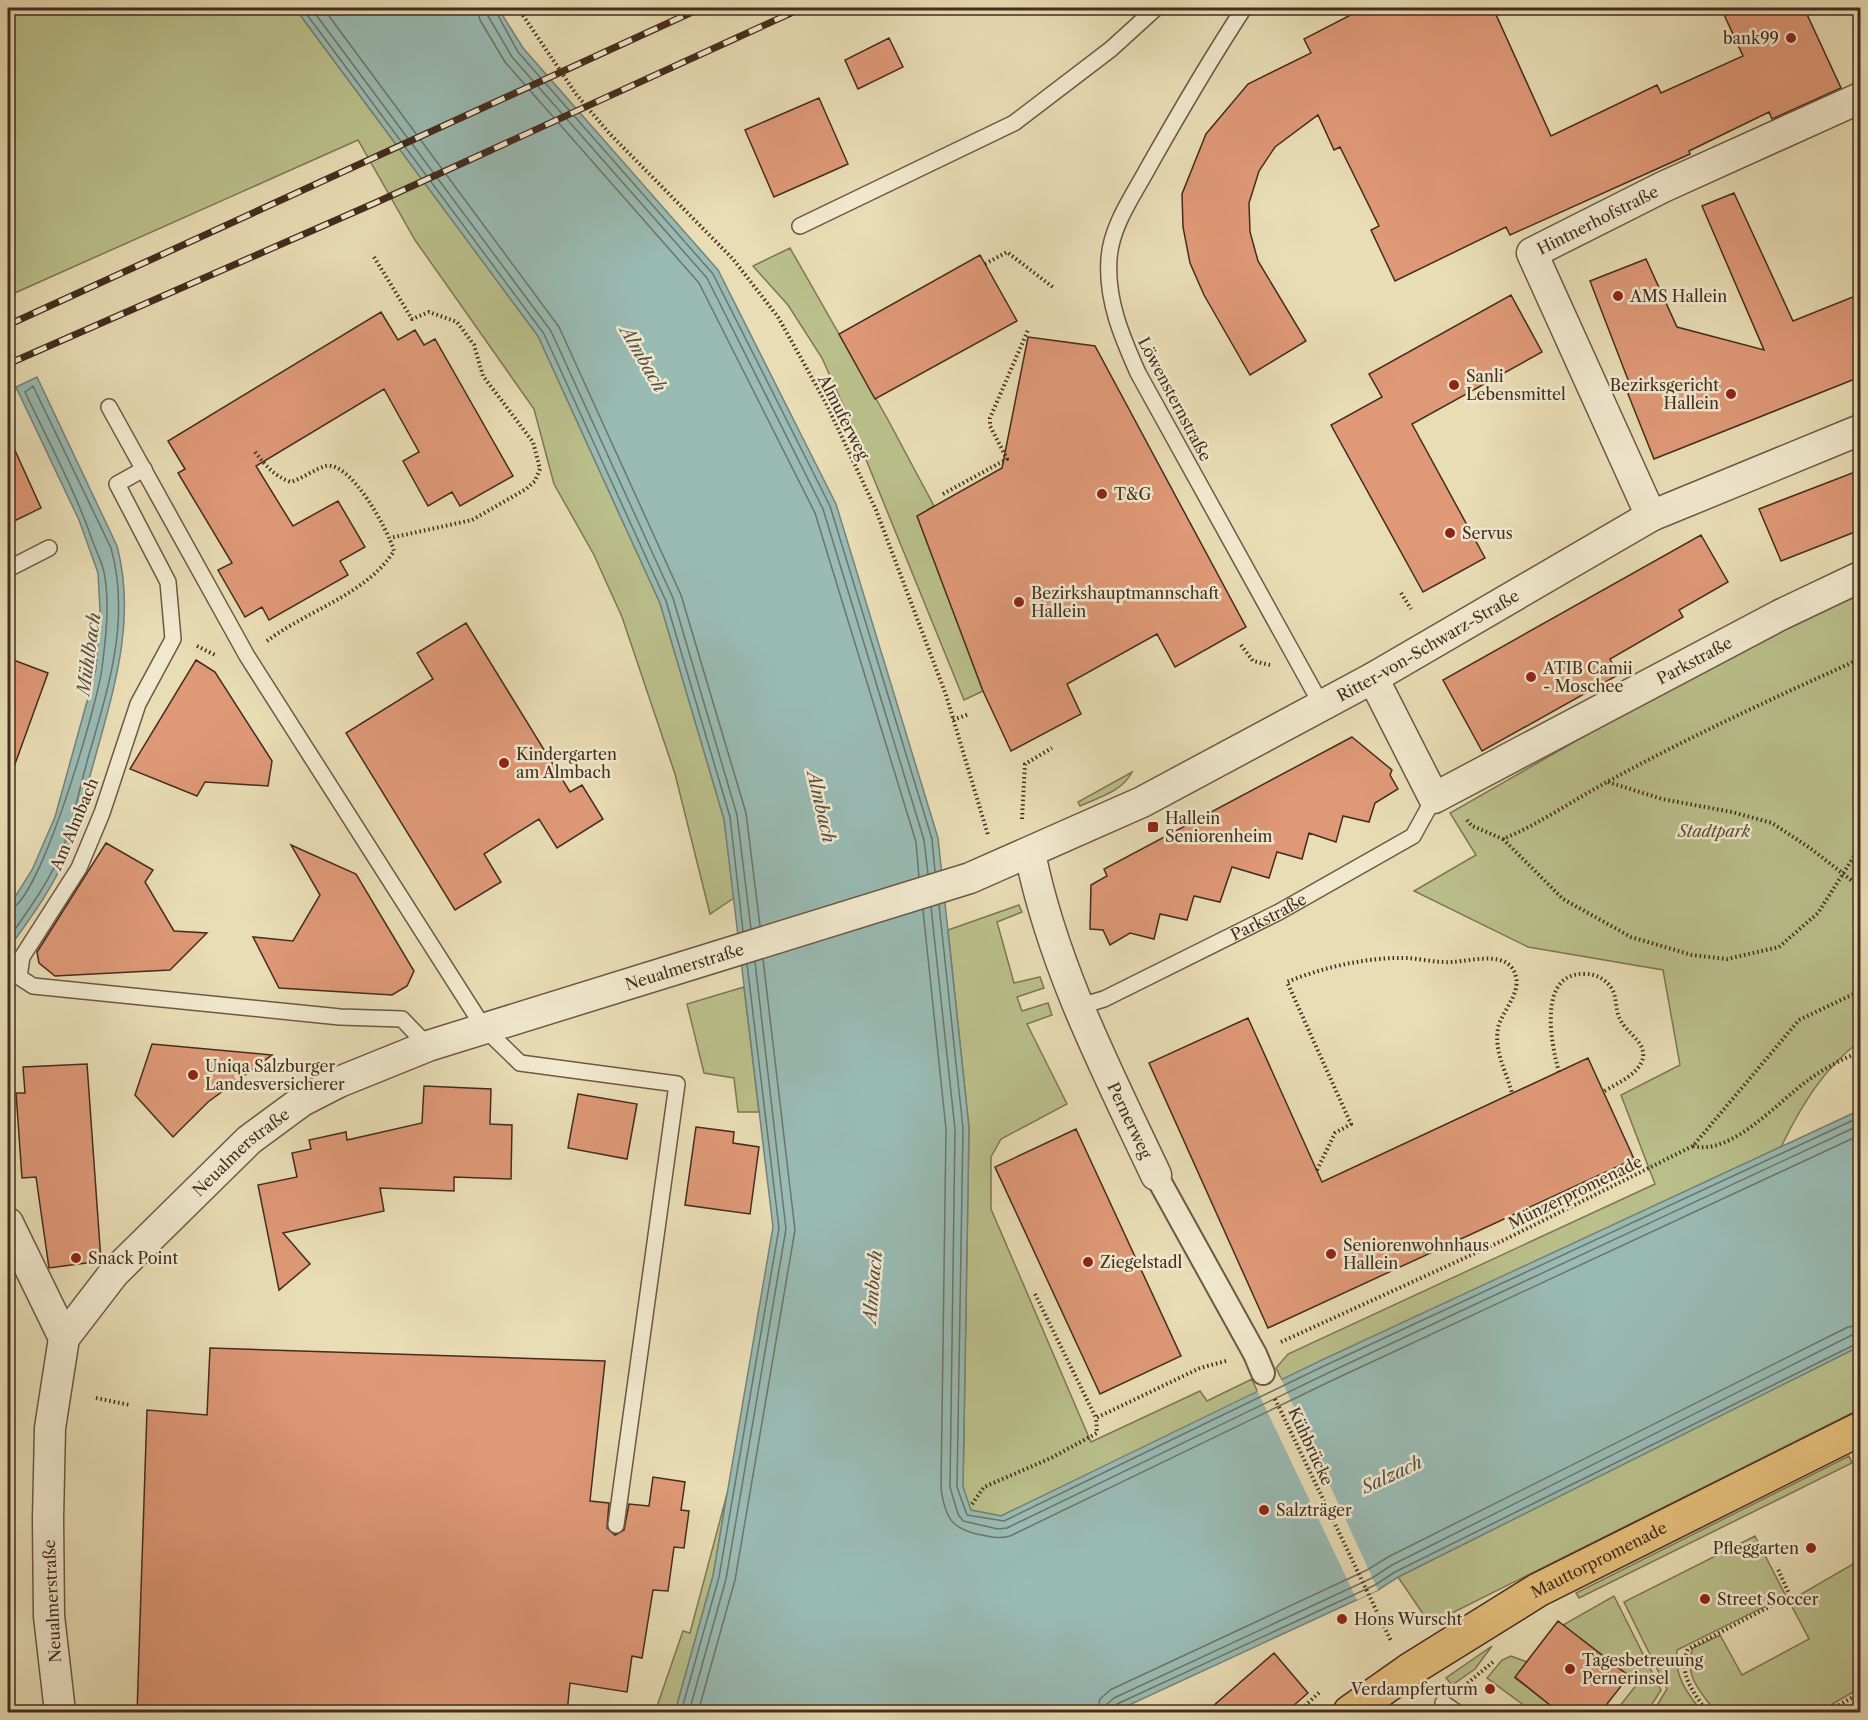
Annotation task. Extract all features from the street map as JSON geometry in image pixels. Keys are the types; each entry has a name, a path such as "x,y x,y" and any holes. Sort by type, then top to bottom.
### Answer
{"main road":[{"name":"Mauttorpromenade","path":"1350,1713 1411,1669 1538,1590 1860,1430"}],"street":[{"name":"Hintnerhofstraße","path":"1651,516 1532,253 1664,187 1860,98"},
{"name":"Ritter-von-Schwarz-Straße","path":"997,867 1027,839 1142,802 1373,678 1651,516 1860,430"},
{"name":"Parkstraße","path":"1442,794 1780,615 1860,577"},
{"path":"1373,678 1442,794"},
{"name":"Pernerweg","path":"1027,839 1038,894 1077,1007 1156,1175 1259,1364"},
{"name":"Neualmerstraße","path":"60,1713 49,1616 48,1519 50,1428 64,1338 114,1273 249,1140 302,1101 383,1062 484,1028 970,878 997,867"},
{"path":"8,1223 64,1338"}],"lane":[{"path":"800,226 1014,123 1111,49 1156,8"},
{"name":"Löwensternstraße","path":"1244,8 1200,75 1117,224 1109,259 1112,297 1118,330 1138,373 1321,704"},
{"path":"109,406 247,656 484,1028 520,1063 677,1084 616,1525"},
{"path":"144,469 117,484 168,582 173,639"},
{"path":"8,569 49,548"},
{"name":"Am Almbach","path":"173,639 138,704 102,813 79,868 22,957 19,977 33,986 340,1017 402,1019 428,1046"},
{"name":"Parkstraße","path":"1077,1007 1104,999 1279,912 1413,837 1442,794"}],"path":[{"name":"Almuferweg","path":"518,8 576,93 602,125 733,259 778,317 826,402 876,510 953,720 997,867"},
{"path":"985,264 1007,252 1054,288"},
{"path":"374,257 412,319 429,312 457,322 474,345 483,376 533,442 540,469 535,481 526,489 472,520 390,538"},
{"path":"943,494 1007,459 990,426 990,418 1028,330"},
{"path":"173,639 190,642 232,663 247,656 281,630 375,575 394,551 390,538 353,479 340,467 326,466 291,482 279,478 268,469 255,452"},
{"path":"1401,593 1411,609"},
{"path":"1240,645 1253,661 1276,667"},
{"path":"1503,839 1522,831 1607,782 1792,689 1860,659"},
{"path":"953,720 969,714"},
{"path":"1027,839 1024,764 1052,748"},
{"path":"1607,782 1662,799 1731,812 1772,823 1860,887"},
{"path":"1442,794 1472,826 1503,839 1563,899 1630,937 1692,955 1727,958 1779,947 1818,913 1860,847"},
{"path":"1317,1170 1335,1133 1351,1124 1287,982 1307,974 1355,962 1405,958 1450,962 1492,958 1503,961 1512,967 1516,978 1516,990 1498,1026 1497,1050 1512,1094"},
{"path":"1559,1072 1552,1047 1550,1024 1553,999 1561,984 1576,974 1591,974 1604,979 1613,990 1619,1018 1627,1033 1642,1047 1643,1056 1635,1072 1603,1092"},
{"name":"Münzerpromenade","path":"1096,1418 1200,1368 1259,1364 1693,1146 1799,1020 1860,991"},
{"path":"1693,1146 1709,1149 1742,1132 1807,1081 1847,1057 1860,1052"},
{"path":"972,1504 984,1487 1052,1458 1097,1433 1096,1418 1035,1294"},
{"name":"Kühbrücke","path":"1259,1364 1389,1638"},
{"path":"96,1398 130,1405"},
{"path":"1707,1713 1684,1675 1684,1659 1688,1649 1790,1596 1777,1567"},
{"path":"1827,1713 1860,1693"}],"green space":[{"path":"8,8 295,8 538,336 660,603 724,819 734,898 710,914 675,774 622,617 594,555 554,484 534,409 415,240 358,140 8,296"},
{"path":"790,248 887,418 934,506 918,516 983,691 964,700 852,425 822,358 788,305 753,266"},
{"name":"Stadtpark","path":"1860,587 1860,1041 1835,1064 1814,1089 1781,1147 1282,1380 1276,1368 1288,1354 1655,1184 1621,1095 1680,1065 1663,970 1528,947 1414,891 1476,855 1450,813 1651,698"},
{"path":"1132,772 1128,779 1116,789 1080,806 1078,802"},
{"path":"1019,905 1022,912 997,922 1014,983 1040,977 1044,988 1017,997 1022,1011 1048,1003 1052,1015 1027,1024 1067,1104 1001,1139 991,1157 991,1209 1091,1442 1200,1391 1207,1401 1252,1379 1258,1393 1001,1516 970,1510 963,1487 969,1128 948,930"},
{"path":"744,987 759,1112 738,1112 734,1078 704,1073 687,1004"},
{"path":"1860,1346 1860,1409 1430,1624 1398,1577"},
{"path":"1849,1456 1852,1463 1579,1598 1576,1593"},
{"path":"727,1494 713,1576 675,1712 655,1712 683,1631 690,1633"},
{"name":"Street Soccer","path":"1755,1536 1786,1596 1677,1650 1678,1668 1683,1684 1702,1712 1653,1712 1667,1689 1624,1602"},
{"path":"1860,1560 1860,1688 1819,1712 1716,1712 1691,1675 1690,1657 1693,1648 1720,1635 1742,1675 1809,1639 1789,1601"},
{"path":"1614,1596 1661,1690 1647,1712 1615,1712 1638,1683 1563,1625"},
{"path":"1492,1646 1475,1669 1452,1685 1446,1678"},
{"path":"1511,1656 1527,1662 1515,1678 1560,1712 1533,1712 1487,1678 1502,1660"}],"water":[{"path":"295,8 498,8 523,48 718,270 836,504 938,838 969,1128 963,1487 971,1510 1001,1516 1324,1359 1860,1110 1860,1346 1398,1577 1378,1590 1114,1712 675,1712 713,1576 773,1227 724,819 660,603 538,336"},
{"path":"37,377 117,546 123,574 123,629 115,683 69,848 50,888 8,949 8,908 32,870 55,817 96,669 100,610 98,573 79,520 16,387"}],"pier":[{"path":"1280,1377 1378,1590 1357,1600 1257,1390"}],"building":[{"path":"1364,8 1493,8 1551,136 1657,85 1661,93 1743,56 1721,8 1804,8 1841,88 1772,119 1769,112 1689,151 1690,154 1510,235 1506,227 1395,281 1371,230 1379,226 1340,147 1334,150 1318,115 1275,147 1259,171 1249,203 1250,232 1258,261 1306,341 1250,375 1204,295 1190,263 1183,227 1182,194 1206,134 1248,84 1311,53 1304,39"},
{"path":"889,38 903,67 858,89 845,60"},
{"path":"819,98 848,164 774,197 745,130"},
{"path":"1734,193 1793,321 1860,294 1860,377 1654,459 1628,394 1632,390 1590,281 1646,259 1677,327 1764,350 1702,206"},
{"path":"980,255 1017,321 875,399 839,334"},
{"path":"1511,295 1542,352 1412,424 1485,558 1423,592 1331,425 1382,397 1369,374"},
{"path":"381,312 398,340 415,330 424,345 435,339 513,476 460,506 452,492 428,506 403,461 419,452 384,389 256,466 293,526 338,501 365,547 340,561 348,575 269,620 262,607 245,617 218,570 232,563 178,473 185,469 168,441"},
{"path":"1028,337 1095,346 1246,627 1175,667 1157,634 1067,684 1081,714 1011,751 983,691 917,516 1002,468"},
{"path":"8,435 41,508 8,524"},
{"path":"1860,470 1860,530 1781,561 1759,509"},
{"name":"ATIB Camii - Moschee","path":"1701,535 1728,582 1679,610 1683,617 1610,659 1618,675 1482,751 1443,680"},
{"name":"Kindergarten am Almbach","path":"466,623 570,792 582,785 603,819 557,848 539,819 484,854 501,882 455,910 346,733 433,679 417,653"},
{"path":"8,658 48,673 11,775 8,774"},
{"path":"196,660 215,672 272,761 268,786 205,782 197,796 130,769"},
{"path":"1352,737 1392,770 1390,775 1398,789 1375,803 1369,822 1343,816 1336,842 1309,833 1302,859 1277,852 1269,878 1232,867 1220,902 1194,896 1187,920 1160,914 1154,939 1130,933 1110,945 1103,930 1090,929 1091,885 1107,876 1104,869"},
{"path":"106,843 153,870 145,882 174,931 207,933 170,970 55,976 39,963 37,952"},
{"path":"291,845 356,874 414,971 407,986 392,995 279,988 253,937 293,941 320,895"},
{"name":"Seniorenwohnhaus Hallein","path":"1248,1018 1322,1182 1588,1058 1634,1159 1268,1328 1149,1063"},
{"name":"Uniqa Salzburger Landesversicherer","path":"152,1044 272,1055 208,1102 173,1137 135,1095"},
{"path":"87,1064 101,1261 49,1268 36,1177 22,1178 16,1093 25,1093 23,1067"},
{"path":"424,1086 491,1089 490,1124 512,1125 511,1179 454,1177 454,1191 380,1188 384,1211 283,1233 310,1264 279,1290 258,1185 297,1177 292,1153 311,1149 309,1140 346,1132 347,1140 422,1123"},
{"path":"578,1094 637,1104 627,1159 568,1148"},
{"path":"696,1127 734,1132 733,1143 759,1147 750,1214 685,1205"},
{"name":"Ziegelstadl","path":"1076,1129 1181,1356 1100,1394 995,1167"},
{"path":"210,1348 605,1361 590,1501 609,1503 607,1528 615,1535 624,1530 629,1504 649,1506 653,1477 685,1482 681,1510 689,1511 684,1548 674,1547 668,1591 653,1590 642,1658 632,1656 627,1692 570,1683 567,1713 137,1713 147,1410 207,1415"},
{"name":"Tagesbetreuung Pernerinsel","path":"1558,1621 1629,1676 1600,1713 1560,1713 1515,1677"},
{"path":"1274,1653 1308,1693 1285,1713 1205,1713"}],"railway":[{"path":"8,325 701,8"},
{"path":"8,364 375,203 802,8"}],"place":[{"name":"bank99","path":"1791,38"},
{"name":"AMS Hallein","path":"1618,296"},
{"name":"Sanli Lebensmittel","path":"1454,385"},
{"name":"Bezirksgericht Hallein","path":"1731,394"},
{"name":"T&G","path":"1102,494"},
{"name":"Servus","path":"1450,533"},
{"name":"Bezirkshauptmannschaft Hallein","path":"1019,602"},
{"name":"ATIB Camii - Moschee","path":"1531,677"},
{"name":"Kindergarten am Almbach","path":"504,763"},
{"name":"Hallein Seniorenheim","path":"1153,827"},
{"name":"Uniqa Salzburger Landesversicherer","path":"193,1075"},
{"name":"Seniorenwohnhaus Hallein","path":"1331,1254"},
{"name":"Snack Point","path":"76,1258"},
{"name":"Ziegelstadl","path":"1088,1262"},
{"name":"Salzträger","path":"1264,1510"},
{"name":"Pfleggarten","path":"1811,1548"},
{"name":"Street Soccer","path":"1705,1599"},
{"name":"Hons Wurscht","path":"1342,1619"},
{"name":"Tagesbetreuung Pernerinsel","path":"1570,1669"},
{"name":"Verdampferturm","path":"1490,1689"}],"water label":[{"name":"Almbach","path":"643,359"},
{"name":"Mühlbach","path":"89,654"},
{"name":"Almbach","path":"821,807"},
{"name":"Almbach","path":"873,1287"},
{"name":"Salzach","path":"1392,1475"}]}
